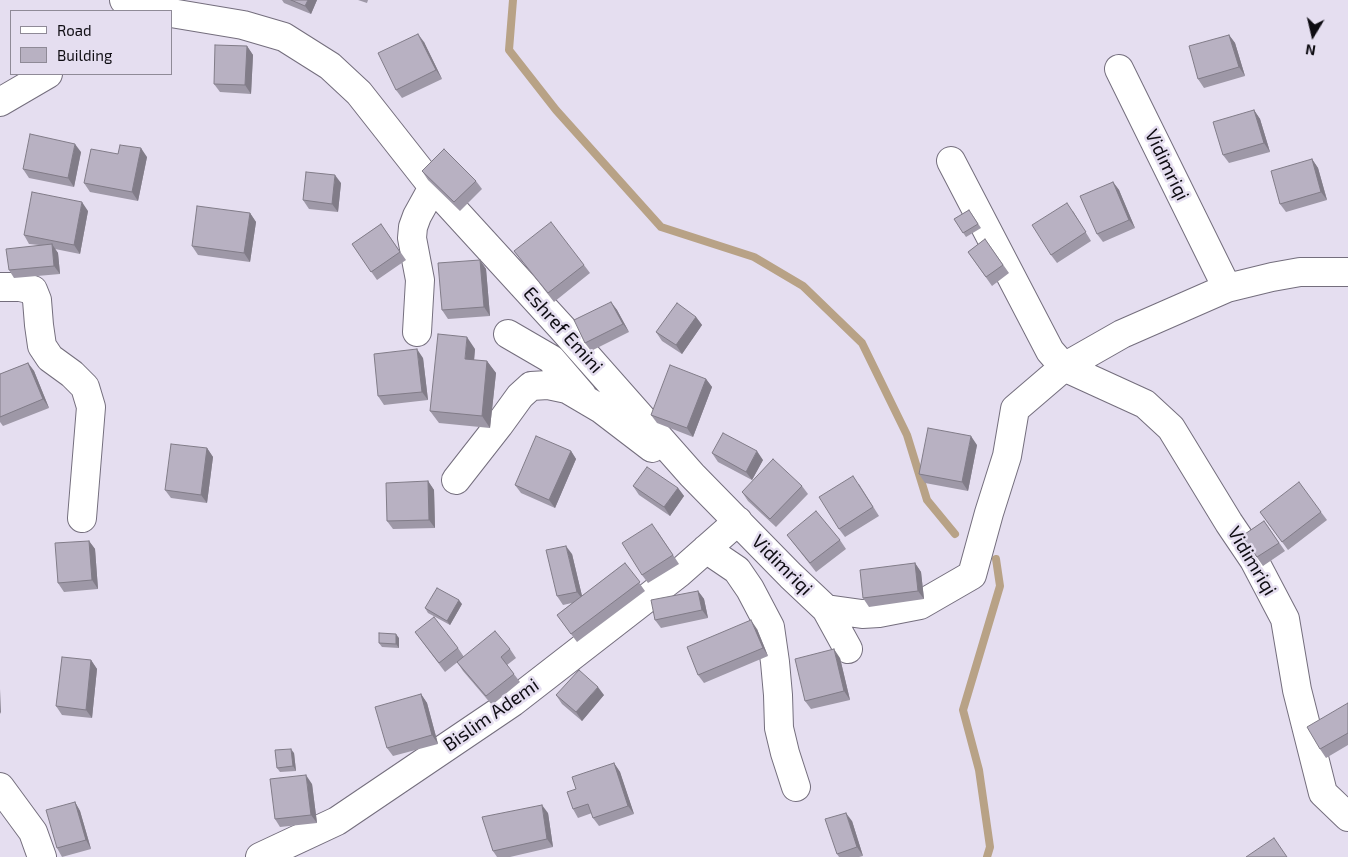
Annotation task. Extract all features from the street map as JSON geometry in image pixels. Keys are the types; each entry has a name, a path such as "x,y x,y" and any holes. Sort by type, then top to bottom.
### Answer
{"street":[{"path":"130,5 158,10"},
{"name":"Eshref Emini","path":"172,13 243,26 284,37 330,66 359,93 433,187 562,328 692,475 738,521"},
{"name":"Vidimriqi","path":"1119,68 1227,288"},
{"path":"0,102 46,75"},
{"name":"Vidimriqi","path":"951,161 1050,351 1064,367 1145,404 1171,428 1254,560 1285,619 1298,690 1323,793 1348,817"},
{"path":"416,332 420,280 412,238 413,227 433,187"},
{"name":"Vidimriqi","path":"826,609 862,614 879,613 920,605 972,575 1007,456 1015,410 1064,367 1122,334 1227,288 1300,272 1348,272"},
{"path":"0,287 33,290 38,300 42,346 50,358 72,374 85,387 91,407 82,518"},
{"name":"Eshref Emini","path":"508,334 552,359 585,398"},
{"name":"Eshref Emini","path":"456,480 520,396 531,386 548,385 567,389 585,398 692,475"},
{"name":"Vidimriqi","path":"738,521 826,609 848,649"},
{"name":"Bislim Ademi","path":"260,857 337,821 513,702 678,574 738,521"},
{"path":"706,549 737,570 750,589 770,627 778,695 778,728 796,787"},
{"path":"0,786 33,832 42,857"}],"building":[{"path":"291,0 308,0 305,6"},
{"path":"418,34 436,70 396,90 378,53"},
{"path":"1229,35 1239,67 1198,79 1189,46"},
{"path":"215,45 247,46 245,85 214,84"},
{"path":"1254,110 1264,143 1223,155 1213,122"},
{"path":"30,134 75,144 68,178 23,169"},
{"path":"120,145 141,148 132,192 84,183 91,149 118,154"},
{"path":"444,149 476,181 454,202 422,171"},
{"path":"1312,159 1321,192 1280,204 1271,171"},
{"path":"306,172 335,175 332,204 303,200"},
{"path":"1113,182 1129,220 1097,234 1080,196"},
{"path":"32,192 82,202 74,245 24,235"},
{"path":"1067,203 1086,232 1051,255 1032,225"},
{"path":"197,206 250,213 244,253 192,246"},
{"path":"969,210 978,224 963,233 954,219"},
{"path":"551,222 584,265 548,293 514,251"},
{"path":"381,224 400,252 371,272 352,244"},
{"path":"985,239 1003,265 986,277 968,252"},
{"path":"52,244 54,266 9,270 6,249"},
{"path":"480,260 484,307 442,310 438,263"},
{"path":"611,302 623,324 585,343 574,320"},
{"path":"677,303 696,317 676,345 656,332"},
{"path":"438,334 467,337 465,359 487,361 482,416 430,411"},
{"path":"417,349 422,392 378,396 374,354"},
{"path":"28,363 43,399 0,417 0,374"},
{"path":"670,365 706,379 687,428 651,415"},
{"path":"928,428 971,436 962,482 919,474"},
{"path":"723,433 757,451 746,472 712,453"},
{"path":"536,436 571,451 549,500 515,485"},
{"path":"171,444 207,448 201,495 165,490"},
{"path":"773,459 802,486 770,519 742,492"},
{"path":"647,467 678,488 664,507 633,486"},
{"path":"853,476 873,507 839,529 819,497"},
{"path":"428,481 429,520 387,521 386,483"},
{"path":"1299,482 1321,512 1282,542 1260,512"},
{"path":"816,511 840,540 810,563 787,535"},
{"path":"1264,521 1279,543 1257,557 1242,536"},
{"path":"652,524 673,555 642,575 622,543"},
{"path":"89,541 92,580 58,583 55,543"},
{"path":"566,546 577,592 557,596 546,550"},
{"path":"625,563 640,582 571,634 557,615"},
{"path":"915,563 918,591 863,598 860,570"},
{"path":"437,588 459,600 447,621 425,608"},
{"path":"698,591 702,610 655,620 651,600"},
{"path":"434,617 458,648 439,663 415,632"},
{"path":"751,620 763,648 698,675 687,647"},
{"path":"495,631 510,649 501,657 514,674 486,696 457,662"},
{"path":"379,633 396,634 396,644 379,643"},
{"path":"834,649 844,691 805,701 795,659"},
{"path":"62,657 91,660 86,710 56,706"},
{"path":"579,670 598,687 576,712 556,695"},
{"path":"421,694 432,735 387,748 375,707"},
{"path":"1348,703 1348,733 1320,749 1307,727"},
{"path":"291,749 293,766 277,768 275,750"},
{"path":"614,763 628,806 593,818 588,804 573,809 567,792 576,789 572,777"},
{"path":"306,775 311,815 275,819 270,779"},
{"path":"75,802 86,840 57,848 46,810"},
{"path":"542,805 547,839 493,851 482,817"},
{"path":"846,813 857,847 837,854 825,819"},
{"path":"1274,838 1287,857 1246,857"}],"waterway":[{"path":"513,0 509,50 556,110 661,227 754,257 803,286 862,343 907,435 927,500 955,534"},
{"path":"987,857 990,847 979,770 963,710 1000,586 996,559"}]}
